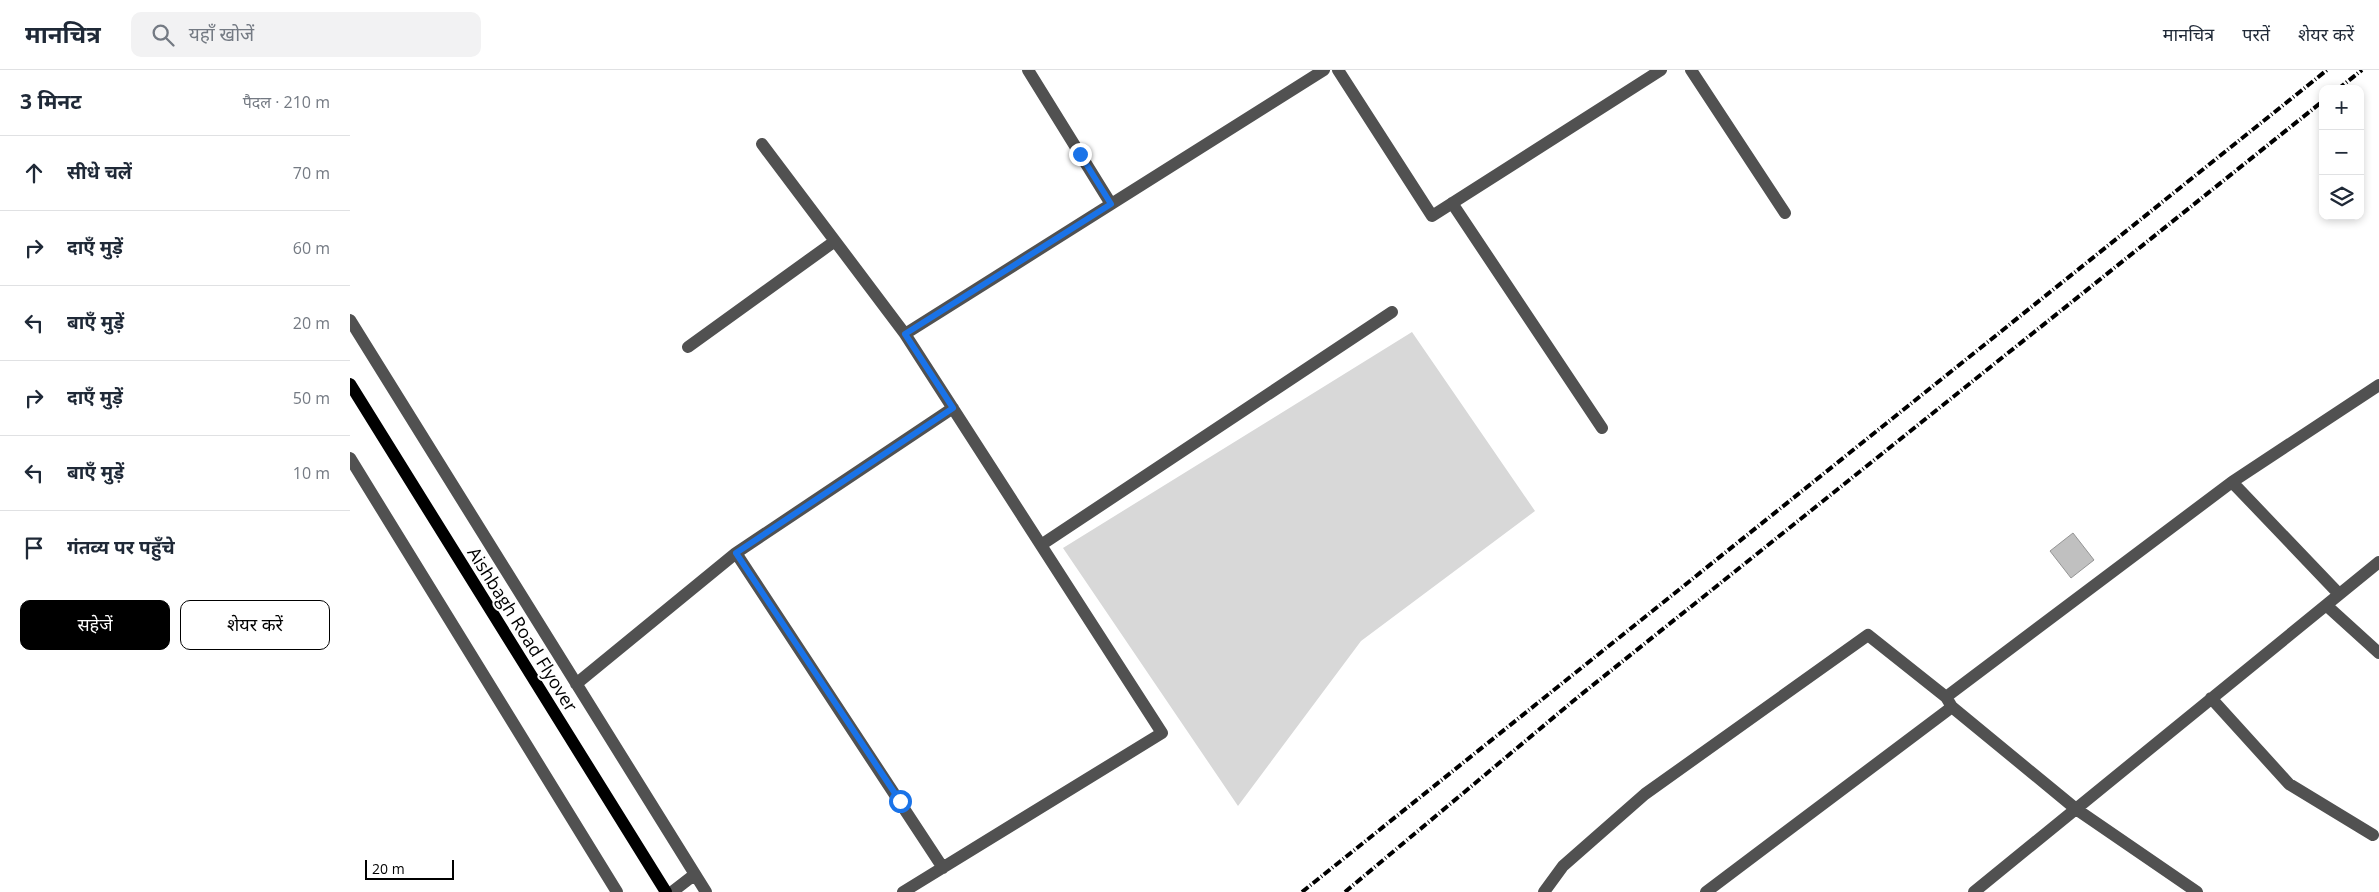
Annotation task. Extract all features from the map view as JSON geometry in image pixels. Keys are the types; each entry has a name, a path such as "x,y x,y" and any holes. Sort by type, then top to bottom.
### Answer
{"main road":[{"name":"Aishbagh Road Flyover","path":"350,384 666,892"}],"street":[{"path":"1028,70 1111,204"},
{"path":"1338,70 1432,216 1661,70"},
{"path":"1691,70 1785,213"},
{"path":"905,334 1320,71"},
{"path":"762,144 905,334 1162,733 904,892"},
{"path":"1452,203 1602,428"},
{"path":"688,347 835,241"},
{"path":"1041,545 1392,312"},
{"path":"350,320 706,892"},
{"path":"1706,892 2232,482 2379,384"},
{"path":"576,684 736,553 953,408"},
{"path":"350,458 617,892"},
{"path":"2232,482 2340,594"},
{"path":"736,553 943,868"},
{"path":"1974,892 2379,562"},
{"path":"2326,605 2379,653"},
{"path":"1544,892 1563,866 1645,794 1868,635 2076,809 2197,892"},
{"path":"2211,698 2289,784 2373,835"},
{"path":"672,892 694,875"}],"shaded area":[{"path":"1412,332 1535,511 1361,641 1238,806 1063,548"}],"building":[{"path":"2073,533 2094,560 2071,578 2050,551"}],"railway":[{"path":"1302,892 2327,70"},
{"path":"2343,85 2362,70"},
{"path":"1345,892 1578,697 2319,104"}],"route":[{"path":"900,801 736,553 953,408 905,334 1111,204 1080,154"}]}
